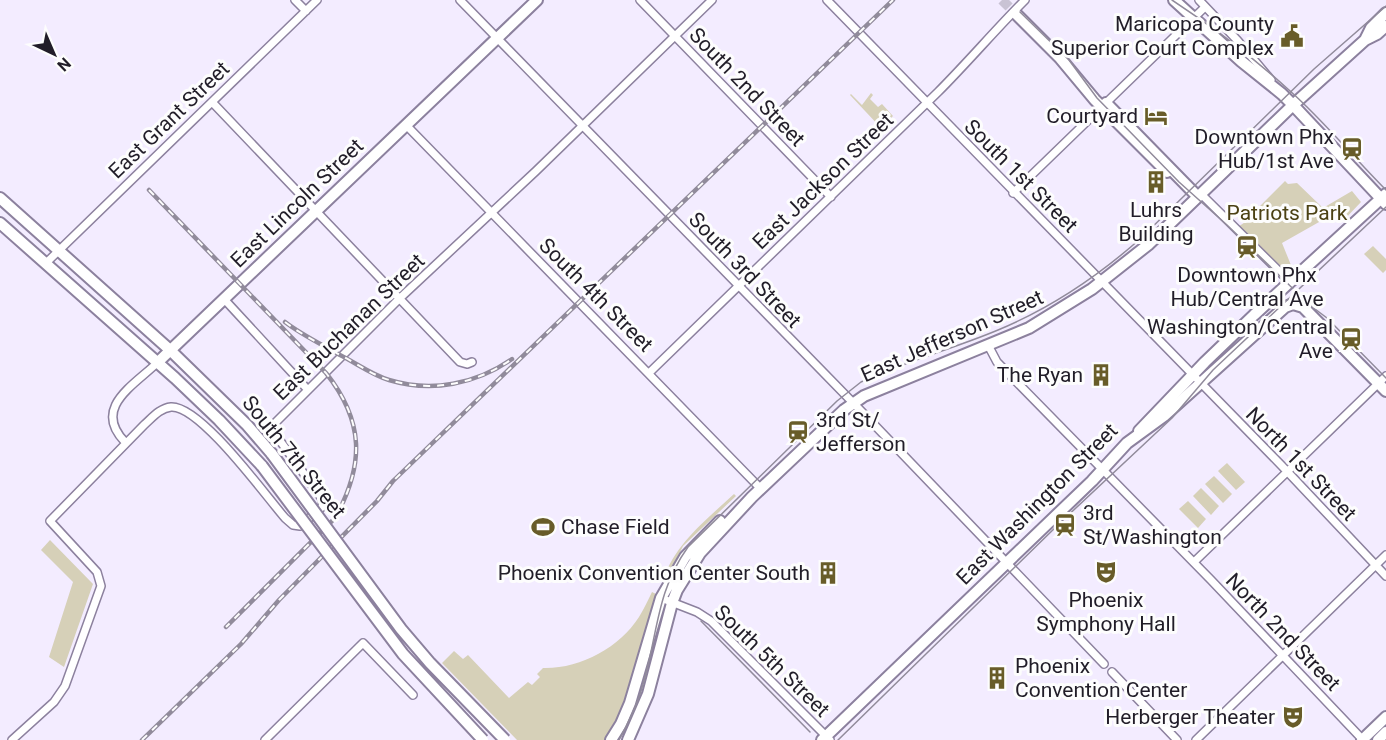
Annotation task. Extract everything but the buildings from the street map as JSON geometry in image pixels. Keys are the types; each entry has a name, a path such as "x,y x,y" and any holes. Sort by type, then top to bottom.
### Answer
{"main road":[{"name":"East Lincoln Street","path":"157,363 537,0"},
{"path":"1174,0 1241,61 1282,94 1384,199"},
{"path":"1016,11 1148,151 1198,197"},
{"path":"1365,40 1371,28 1386,13"},
{"path":"1365,40 1386,26"},
{"name":"East Jefferson Street","path":"611,740 630,703 685,557 700,539 728,514 762,489 853,403 878,389 1039,322 1102,282 1149,244 1293,105 1365,40"},
{"name":"South 7th Street","path":"0,198 170,350 247,425 272,454 408,638 505,740"},
{"name":"East Washington Street","path":"826,739 1102,471 1193,375 1277,295 1384,199"},
{"name":"South 7th Street","path":"0,223 219,420 262,466 404,654 483,740"},
{"path":"1127,443 1156,423 1282,310 1293,304 1303,307 1384,384"},
{"name":"East Jefferson Street","path":"628,740 648,694 667,600"},
{"path":"1363,740 1386,717"},
{"path":"1378,740 1386,732"}],"street":[{"path":"295,0 306,11"},
{"name":"East Grant Street","path":"45,264 316,0"},
{"name":"South 3rd Street","path":"460,0 1104,664"},
{"name":"South 2nd Street","path":"640,0 831,197"},
{"name":"East Buchanan Street","path":"125,442 165,408 185,410 226,448 285,518 293,525 300,526 322,507 323,500 272,429 274,424 399,299 492,213 712,0"},
{"name":"South 1st Street","path":"826,0 1193,375"},
{"name":"East Jackson Street","path":"650,373 968,63 1001,23 1025,0"},
{"path":"1199,0 1238,41 1282,94"},
{"path":"1013,193 1205,7"},
{"path":"212,102 460,362 467,364 472,362"},
{"name":"South 4th Street","path":"406,125 762,489"},
{"path":"1198,197 1212,206 1291,283"},
{"path":"224,299 308,390"},
{"path":"987,345 997,362 1102,471"},
{"name":"East Lincoln Street","path":"125,442 113,427 113,409 119,399 157,363"},
{"name":"North 1st Street","path":"1193,375 1386,576"},
{"path":"1194,562 1287,472 1384,384"},
{"path":"12,740 54,702 64,686 101,586 97,572 50,521 125,442"},
{"name":"North 2nd Street","path":"1102,471 1194,562 1363,740"},
{"path":"1196,740 1386,555"},
{"name":"South 5th Street","path":"667,600 697,612 723,631 826,739"},
{"path":"265,740 363,643 413,695"},
{"path":"1112,672 1177,740"}],"green space":[{"path":"871,93 873,95 870,99 878,107 882,104 893,116 881,128 850,95 862,105"},
{"name":"Patriots Park","path":"1285,181 1288,184 1297,183 1323,208 1352,191 1361,202 1343,221 1335,213 1282,243 1293,270 1285,270 1238,227 1261,211 1259,207"},
{"path":"1373,246 1386,259 1386,270 1383,273 1364,254"},
{"path":"1227,463 1245,482 1236,490 1218,471"},
{"path":"1214,476 1232,494 1223,503 1205,484"},
{"path":"1201,488 1219,506 1211,515 1193,496"},
{"path":"734,494 736,496 683,546 666,581 663,580 668,567 683,544"},
{"path":"1188,501 1206,519 1198,528 1179,509"},
{"path":"50,540 93,584 64,667 49,657 73,582 41,550"},
{"path":"652,592 658,595 627,702 607,740 517,740 442,663 454,651 463,659 468,655 509,698 528,682 532,685 540,677 537,674 543,668 571,665 610,647 631,628"}],"tunnel":[{"path":"1002,0 1016,14"}],"tram line":[{"path":"1172,0 1203,21 1275,78 1314,114 1386,190"},
{"path":"619,740 640,694 669,582 688,547 837,401 861,382 1018,321 1055,302 1090,279 1140,239 1314,69 1386,6"},
{"path":"1020,12 1069,60 1097,98 1179,182 1311,306 1327,318 1386,378"},
{"path":"838,740 1062,521 1172,418 1213,370 1386,207"},
{"path":"701,621 810,732"}],"railway":[{"path":"142,740 241,644 279,600 377,501 393,481 893,0"},
{"path":"149,190 326,373 348,408 356,443 352,479 335,518 226,627"},
{"path":"285,322 370,372 405,384 421,386 453,384 484,375 512,359"}],"place":[{"name":"Maricopa County Superior Court Complex","path":"1292,36"},
{"name":"Courtyard","path":"1156,116"},
{"name":"Downtown Phx Hub/1st Ave","path":"1352,149"},
{"name":"Luhrs Building","path":"1156,182"},
{"name":"Downtown Phx Hub/Central Ave","path":"1247,247"},
{"name":"Washington/Central Ave","path":"1351,339"},
{"name":"The Ryan","path":"1101,375"},
{"name":"3rd St/ Jefferson","path":"798,432"},
{"name":"3rd St/Washington","path":"1065,525"},
{"name":"Chase Field","path":"543,527"},
{"name":"Phoenix Symphony Hall","path":"1106,572"},
{"name":"Phoenix Convention Center South","path":"828,573"},
{"name":"Phoenix Convention Center","path":"997,678"},
{"name":"Herberger Theater","path":"1293,717"}]}
